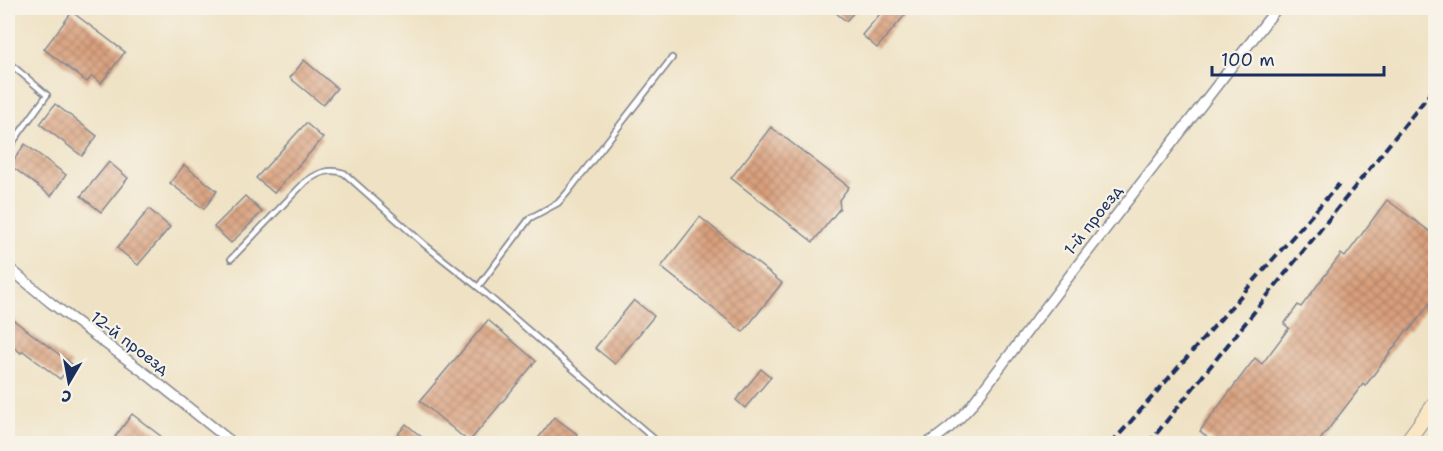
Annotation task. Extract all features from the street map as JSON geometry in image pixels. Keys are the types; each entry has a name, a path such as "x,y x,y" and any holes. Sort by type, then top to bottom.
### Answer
{"main road":[{"path":"1405,444 1436,402"}],"street":[{"name":"1-й проезд","path":"926,444 943,434 970,407 1080,261 1277,8"},
{"name":"12-й проезд","path":"8,267 51,303 149,376 234,444"}],"lane":[{"path":"478,287 530,218 558,203 567,193 672,58"},
{"path":"8,62 47,95 8,149"},
{"path":"231,259 305,182 324,172 335,170 344,173 425,245 478,287 660,444"}],"building":[{"path":"830,8 858,8 846,21"},
{"path":"885,8 895,8 905,15 877,48 862,35"},
{"path":"72,12 125,52 101,83 92,76 87,82 44,49"},
{"path":"304,60 337,88 323,105 290,78"},
{"path":"55,104 97,136 82,156 40,124"},
{"path":"306,123 323,138 274,193 256,178"},
{"path":"771,127 849,187 839,200 840,208 813,242 731,178"},
{"path":"25,144 66,175 51,196 10,165"},
{"path":"109,162 128,178 101,212 81,196"},
{"path":"184,165 217,191 204,209 170,183"},
{"path":"245,196 262,212 231,243 214,227"},
{"path":"1387,200 1436,236 1436,295 1317,444 1216,444 1200,431 1255,358 1262,364 1289,328 1284,324 1298,305 1301,307 1341,254 1345,257"},
{"path":"149,209 170,227 138,265 117,248"},
{"path":"700,217 782,283 743,332 661,267"},
{"path":"634,300 654,316 615,364 595,348"},
{"path":"8,316 72,364 60,379 23,351 21,353 8,343"},
{"path":"488,320 536,361 469,442 420,401"},
{"path":"761,369 771,377 745,408 736,400"},
{"path":"132,414 171,444 123,444 115,437"},
{"path":"554,417 577,434 569,444 534,444"},
{"path":"406,424 430,444 390,444"}],"railway":[{"path":"1148,444 1436,86"},
{"path":"1111,444 1339,184"}]}
